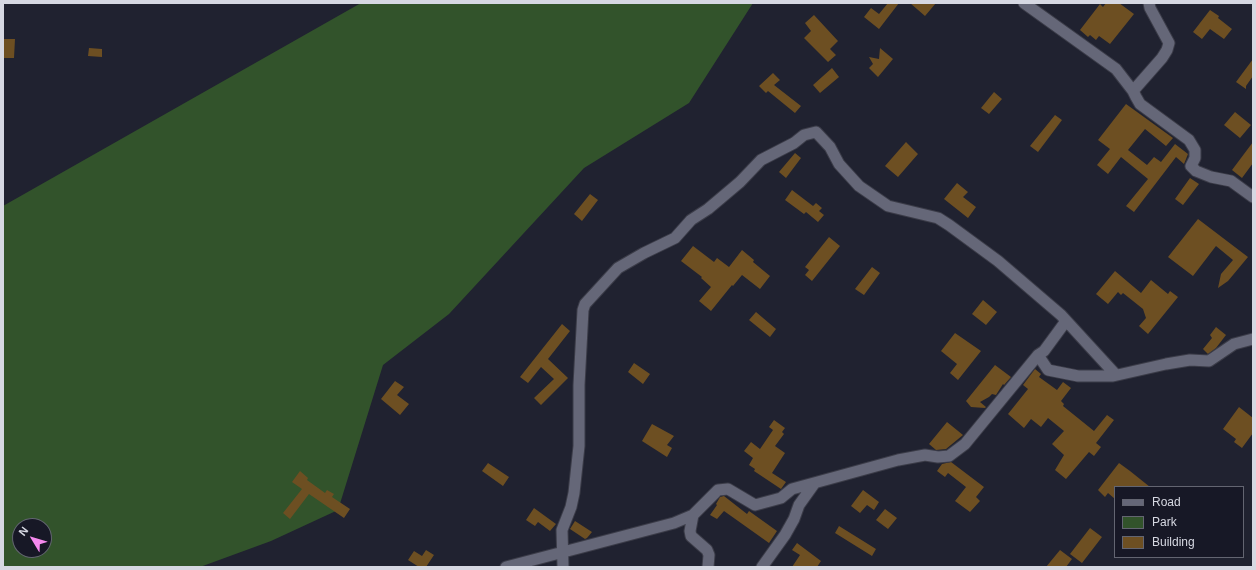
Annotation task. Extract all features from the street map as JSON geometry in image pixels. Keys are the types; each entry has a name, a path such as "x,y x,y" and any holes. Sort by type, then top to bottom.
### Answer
{"street":[{"path":"1024,3 1116,69 1133,91 1140,104 1189,140 1195,150 1195,158 1191,166 1196,171 1211,177 1231,181 1253,196"},
{"path":"1133,91 1162,58 1170,43 1150,8 1149,3"},
{"path":"563,567 562,530 573,500 579,446 579,386 583,310 585,304 622,265 675,238 691,220 708,209 740,182 761,160 794,143 804,135 816,132 830,147 839,164 859,186 888,206 938,218 998,261 1061,315 1116,376"},
{"path":"506,567 668,526 693,514 718,490 728,489 756,505 781,498 792,489 898,460 925,455 938,457 949,456 965,444 1038,355 1044,351 1066,322"},
{"path":"1038,355 1048,370 1078,376 1116,376 1190,360 1209,361 1234,344 1253,338"},
{"path":"762,567 785,535 794,519 799,505 814,484"},
{"path":"693,514 690,531 691,536 707,550 709,555 708,567"},
{"path":"563,567 581,547"}],"green space":[{"path":"361,3 753,3 689,103 584,168 449,314 383,365 338,510 271,541 200,567 3,567 3,206"}],"building":[{"path":"888,3 899,3 879,29 864,17 871,8 879,14"},
{"path":"910,3 936,3 925,16"},
{"path":"1106,3 1119,3 1134,14 1110,44 1099,36 1096,40 1090,35 1088,37 1080,30 1100,4 1103,7"},
{"path":"1210,10 1219,16 1218,18 1232,29 1224,39 1210,29 1202,39 1193,32"},
{"path":"814,15 838,41 830,49 836,55 828,62 804,38 811,31 805,23"},
{"path":"4,39 15,39 14,58 4,58"},
{"path":"89,48 102,49 102,57 88,56"},
{"path":"880,48 893,59 878,77 869,68 873,64 869,57 879,59"},
{"path":"1253,59 1253,76 1246,86 1246,89 1236,82"},
{"path":"832,68 839,77 820,93 813,85"},
{"path":"773,73 780,80 774,85 801,106 795,113 768,91 766,93 759,86"},
{"path":"994,92 1002,99 989,114 981,108"},
{"path":"1126,104 1173,138 1166,146 1145,129 1128,150 1147,165 1154,157 1161,162 1175,144 1188,154 1184,164 1176,157 1134,212 1126,206 1148,179 1121,157 1108,174 1097,165 1110,149 1098,140"},
{"path":"1235,112 1251,125 1240,138 1224,125"},
{"path":"1055,115 1062,120 1038,152 1030,146"},
{"path":"906,142 918,154 898,177 885,166"},
{"path":"1253,142 1253,163 1242,178 1232,170"},
{"path":"795,153 801,158 786,178 779,172"},
{"path":"1190,178 1199,184 1183,205 1175,199"},
{"path":"957,183 968,192 963,197 976,207 968,218 944,199"},
{"path":"792,190 813,206 816,203 822,208 819,211 824,215 818,222 806,212 804,214 785,200"},
{"path":"590,194 598,200 582,221 574,214"},
{"path":"1198,219 1248,257 1228,281 1218,288 1221,274 1233,260 1216,246 1193,276 1168,257"},
{"path":"829,237 840,246 812,281 805,275 809,270 805,267"},
{"path":"693,246 714,262 717,258 729,267 742,250 754,260 753,262 770,276 760,289 742,275 711,311 699,301 711,287 701,278 702,277 681,261"},
{"path":"872,267 880,273 864,295 855,289"},
{"path":"1115,271 1141,293 1151,280 1168,294 1170,291 1178,297 1148,334 1139,326 1146,318 1143,309 1123,293 1121,295 1118,292 1108,304 1096,294"},
{"path":"983,300 997,312 986,325 972,314"},
{"path":"756,312 776,329 770,337 749,320"},
{"path":"562,324 570,331 548,359 568,378 541,405 534,398 554,379 541,367 528,383 520,377"},
{"path":"1216,327 1226,335 1216,348 1208,354 1203,349 1212,338 1210,335"},
{"path":"955,333 981,351 958,380 950,373 957,364 941,351"},
{"path":"634,363 650,374 643,384 628,372"},
{"path":"995,365 1011,377 1004,385 1003,384 996,395 992,394 980,402 986,407 985,408 971,407 966,401"},
{"path":"1035,369 1041,374 1039,377 1057,390 1063,382 1071,388 1061,401 1064,404 1063,406 1094,431 1107,415 1114,420 1096,443 1101,447 1094,456 1089,452 1066,479 1055,470 1064,455 1052,444 1064,431 1048,418 1041,427 1031,419 1024,428 1008,414 1028,389 1023,385"},
{"path":"395,381 404,387 397,395 409,404 400,415 381,399"},
{"path":"1239,407 1253,418 1253,433 1242,448 1234,442 1236,439 1223,429"},
{"path":"774,420 785,428 782,432 784,434 775,446 785,453 772,473 786,482 781,489 754,471 755,469 749,465 753,458 744,451 751,442 760,449 773,430 769,427"},
{"path":"947,422 963,435 946,449 936,450 929,444"},
{"path":"652,424 674,436 667,445 672,448 667,457 642,441"},
{"path":"951,462 984,487 976,497 980,501 970,512 955,501 966,487 948,473 945,477 937,471 942,464"},
{"path":"488,463 509,477 503,486 482,471"},
{"path":"1119,463 1149,486 1114,486 1114,498 1108,493 1105,497 1098,490"},
{"path":"300,471 308,478 307,480 325,493 327,490 334,494 332,497 350,509 344,518 309,494 290,519 283,513 302,489 292,482"},
{"path":"863,490 879,502 874,510 867,505 860,513 851,506"},
{"path":"724,496 747,514 749,511 777,531 769,543 724,511 717,519 710,515 717,505 716,504 720,497"},
{"path":"534,508 556,524 550,531 538,522 535,526 526,520"},
{"path":"885,509 897,518 888,529 876,520"},
{"path":"575,521 592,532 587,538 585,539 570,529"},
{"path":"839,526 876,549 872,556 835,533"},
{"path":"1090,528 1102,537 1082,563 1070,554"},
{"path":"797,543 821,561 817,567 792,567 800,555 792,550"},
{"path":"426,550 434,555 426,567 419,567 408,560 414,551 422,556"},
{"path":"1060,550 1072,559 1066,567 1046,567"}]}
